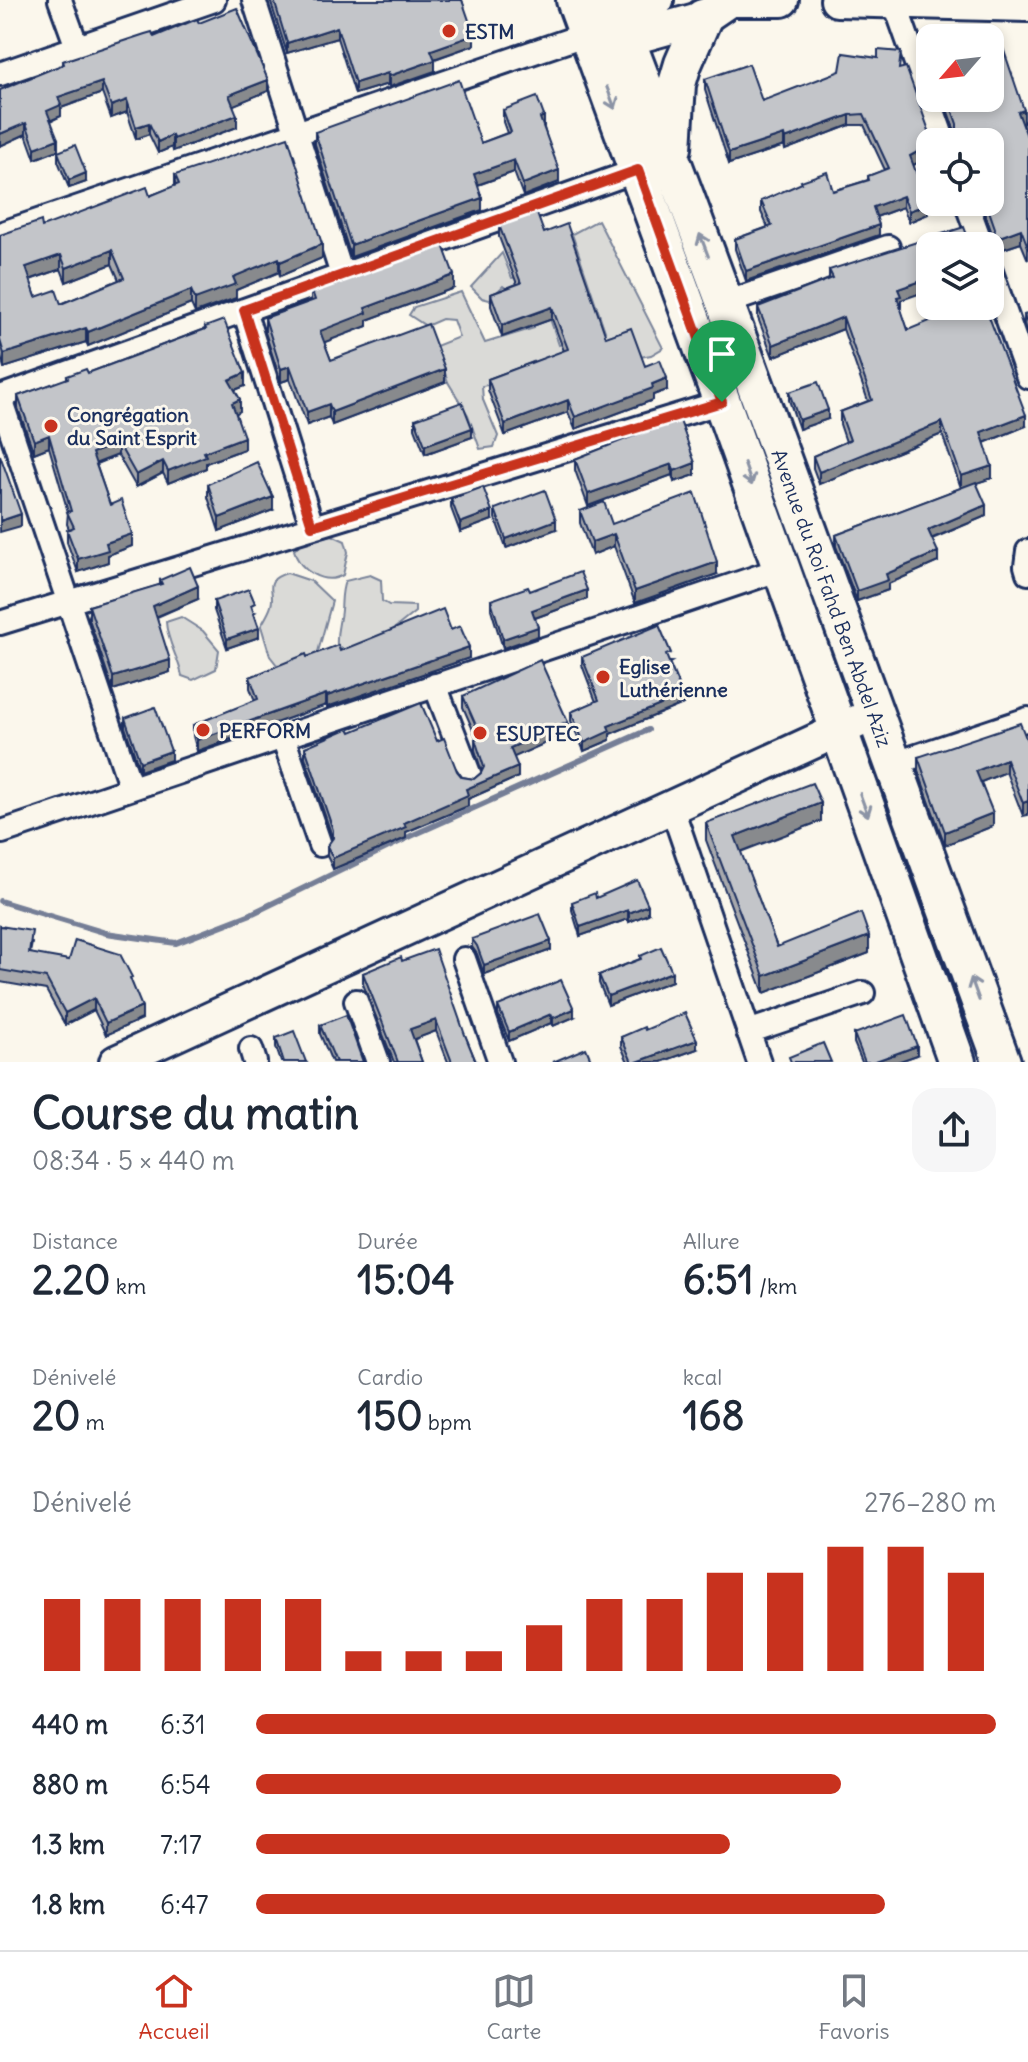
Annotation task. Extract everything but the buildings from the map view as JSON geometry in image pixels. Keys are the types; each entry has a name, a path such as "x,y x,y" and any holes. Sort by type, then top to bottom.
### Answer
{"main road":[{"path":"655,166 677,84 719,6"},
{"name":"Avenue du Roi Fahd Ben Abdel Aziz","path":"599,23 655,166 722,402 957,1062"},
{"name":"Avenue du Roi Fahd Ben Abdel Aziz","path":"655,166 726,303 1002,1062"}],"street":[{"path":"60,0 77,47"},
{"path":"0,74 186,5 214,0"},
{"path":"254,0 342,275"},
{"path":"0,234 297,133 657,0"},
{"path":"599,23 782,0"},
{"path":"837,0 1028,5"},
{"path":"894,1 939,128"},
{"path":"131,788 0,398 655,166"},
{"path":"726,303 888,247"},
{"path":"1004,309 1028,377"},
{"path":"244,310 312,526"},
{"path":"0,623 722,402"},
{"path":"1028,551 1028,573"},
{"path":"2,832 781,569"},
{"path":"435,685 470,776"},
{"path":"116,1062 873,714"},
{"path":"893,764 1028,719"},
{"path":"283,737 320,845"},
{"path":"672,808 748,1032 752,1060"},
{"path":"464,959 500,1062"},
{"path":"748,1032 863,993"},
{"path":"356,1001 378,1062"}],"shaded area":[{"path":"598,220 663,348 651,355 482,386 483,400 498,436 494,447 480,449 468,415 448,382 436,346 459,337 453,320 442,319 426,326 409,315 414,307 461,292 485,343 534,328 522,293 511,292 503,286 489,300 482,298 471,287 502,253 512,278 535,275 559,345 605,331 572,234"},
{"path":"332,535 345,541 348,552 343,575 328,579 306,570 294,550 302,542"},
{"path":"287,573 311,581 332,601 316,659 277,665 270,656 261,626 271,606 272,583"},
{"path":"370,575 381,580 382,601 389,605 415,606 415,612 380,640 368,640 350,655 337,645 342,592 345,581"},
{"path":"181,617 203,631 219,650 216,669 193,680 182,676 167,629 166,622"}],"waterway":[{"path":"0,901 106,933 176,943 251,914 411,836 648,730"}],"place":[{"name":"ESTM","path":"449,31"},
{"name":"Congrégation du Saint Esprit","path":"51,426"},
{"name":"Eglise Luthérienne","path":"603,677"},
{"name":"PERFORM","path":"203,730"},
{"name":"ESUPTEC","path":"480,733"}],"route":[{"path":"638,170 722,402 312,526 244,310 638,170"}]}
